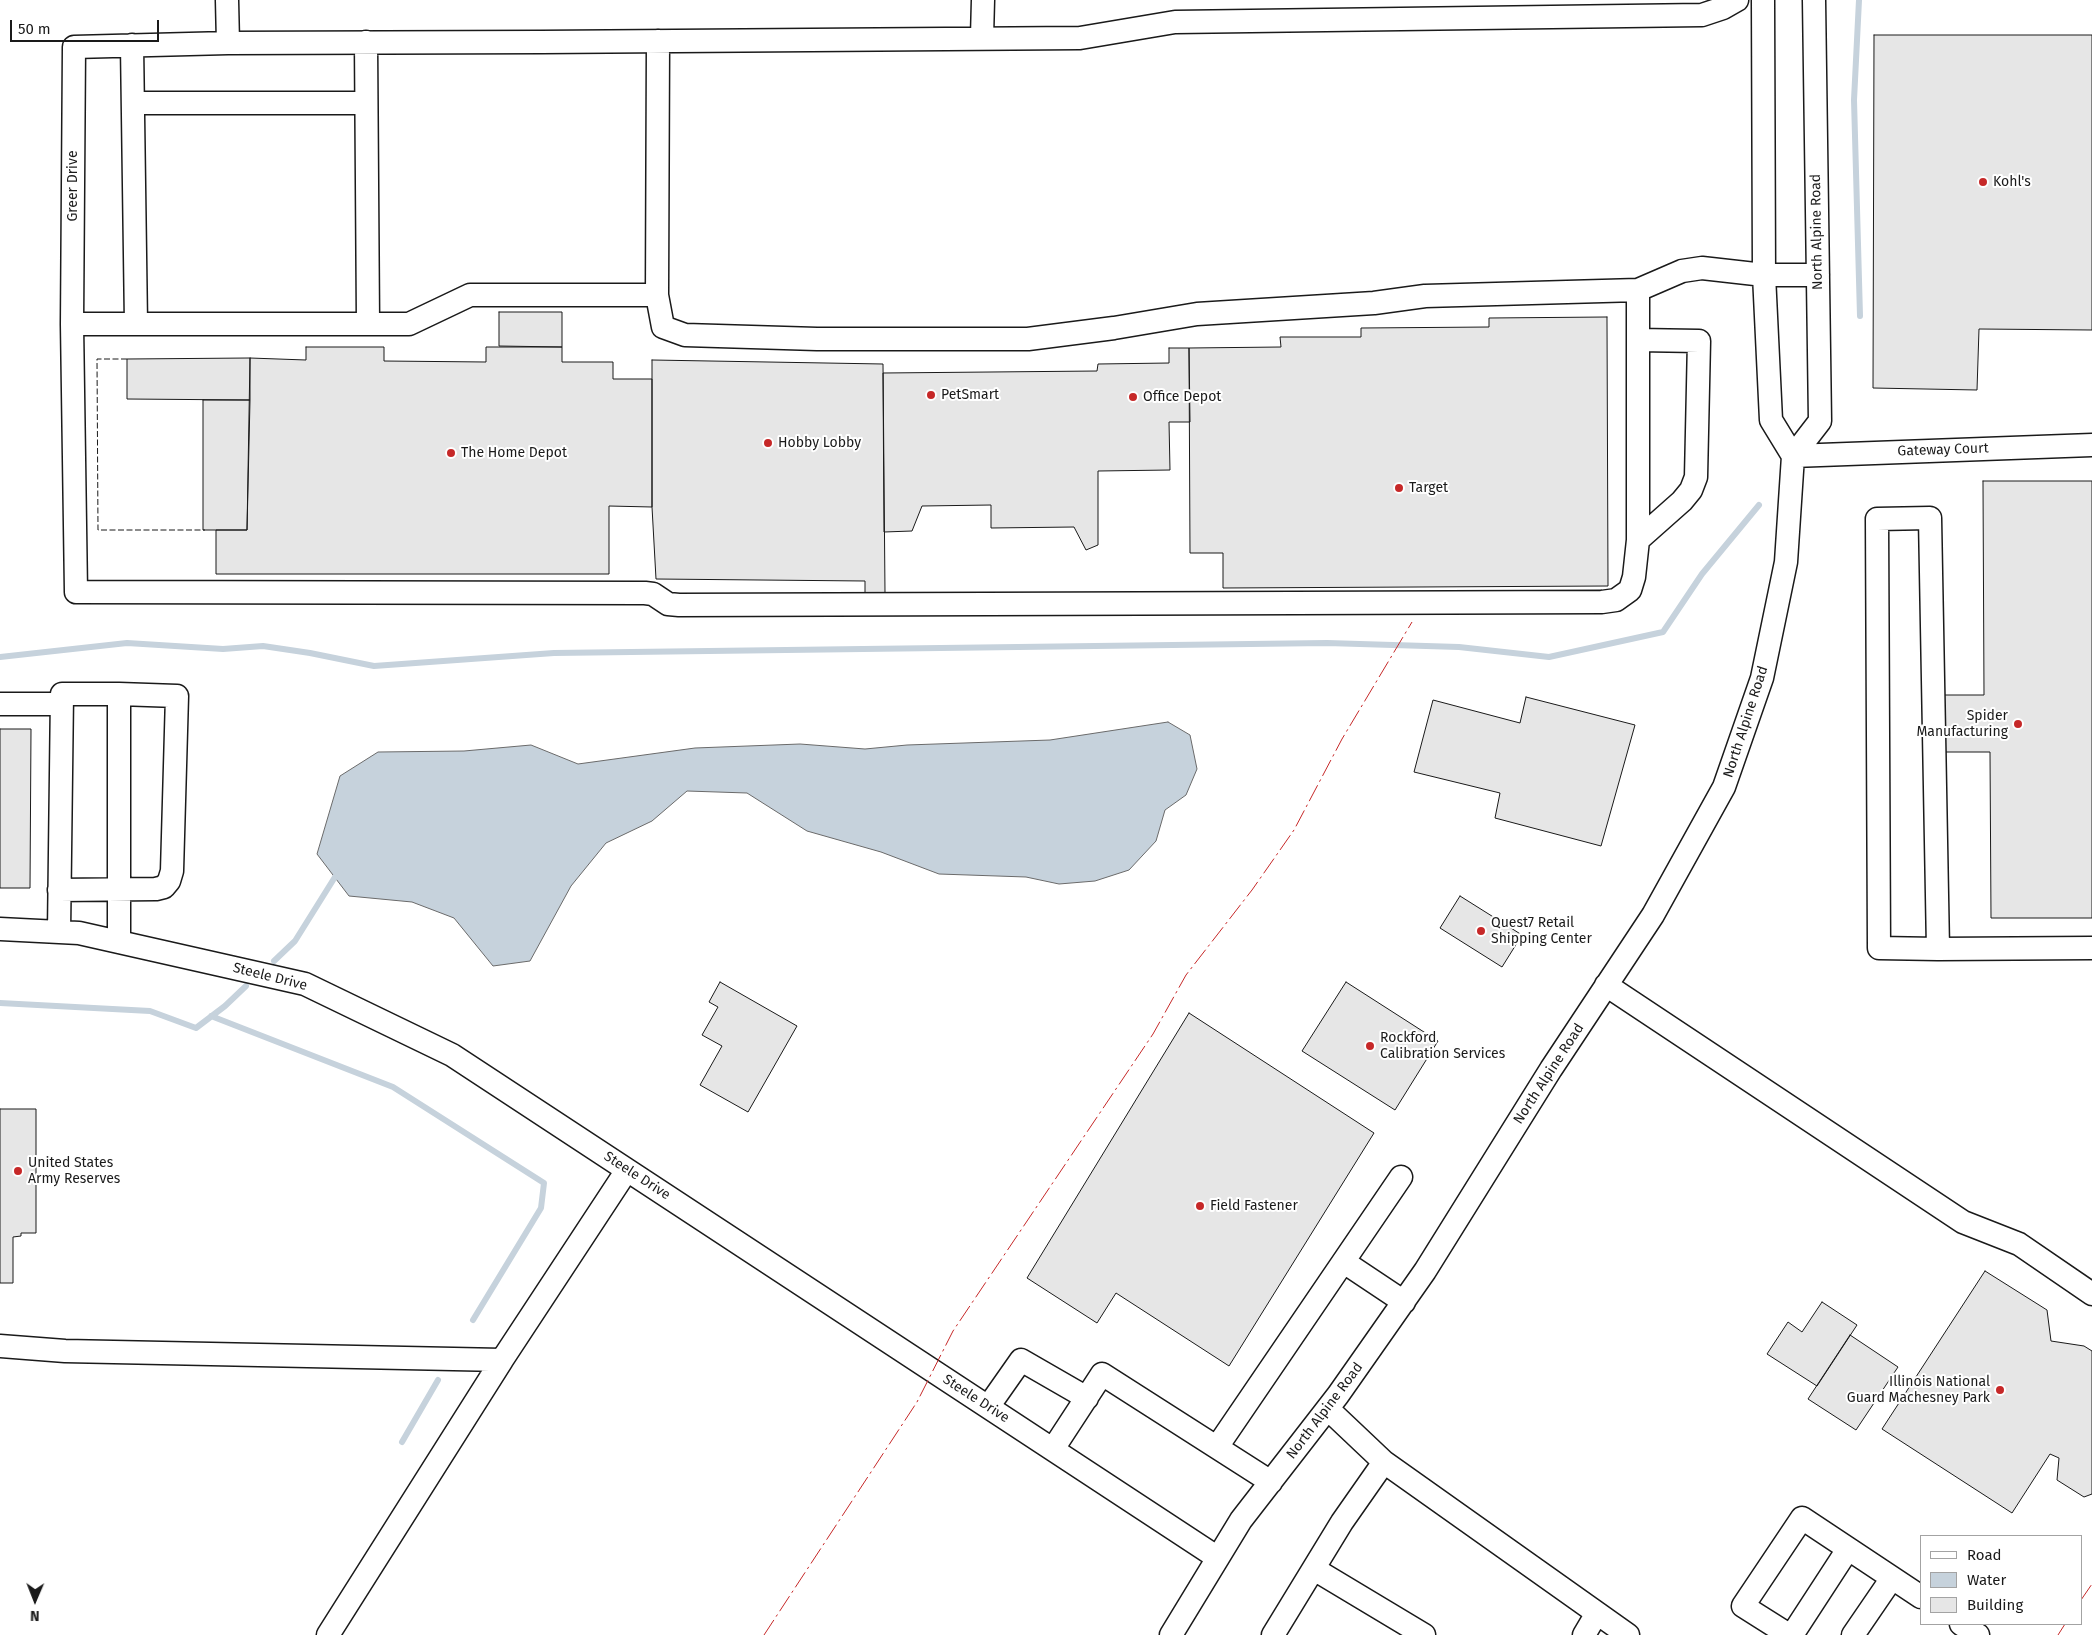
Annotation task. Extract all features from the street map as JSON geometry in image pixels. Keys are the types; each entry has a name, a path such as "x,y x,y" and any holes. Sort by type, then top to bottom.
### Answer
{"street":[{"path":"227,0 228,43"},
{"path":"982,37 983,0"},
{"path":"136,324 132,45 982,37 1080,38 1175,22 1702,15 1723,8 1737,0"},
{"path":"1763,0 1764,276 1771,420 1793,456"},
{"name":"North Alpine Road","path":"1171,1635 1241,1520 1328,1409 1404,1302 1606,985 1653,915 1724,787 1762,678 1786,562 1793,456 1820,421 1814,0"},
{"path":"658,41 657,295 663,326 685,335 816,339 1028,339 1114,328 1197,314 1364,304 1425,296 1638,290 1682,271 1702,268 1764,276 1818,275"},
{"path":"366,42 368,323"},
{"name":"Greer Drive","path":"132,45 74,47 72,324 76,592 645,592 653,594 668,604 678,605 1602,602 1616,600 1630,590 1634,577 1638,540"},
{"path":"133,103 366,103"},
{"path":"1638,290 1638,540"},
{"path":"72,324 409,324 470,295 657,295"},
{"path":"1638,340 1698,341 1696,477 1691,490 1682,501 1638,540"},
{"name":"Gateway Court","path":"1793,456 2092,445"},
{"path":"1938,949 1930,518 1877,519 1878,948 1938,949 2092,948"},
{"path":"59,890 156,890 164,887 169,881 172,871 177,696 62,694 59,890 59,932"},
{"path":"119,694 119,942"},
{"path":"0,704 62,704"},
{"name":"Steele Drive","path":"0,929 80,933 305,984 452,1055 1218,1558"},
{"path":"1606,985 1963,1222 2019,1244 2092,1294"},
{"path":"328,1635 502,1360 627,1170"},
{"path":"1217,1447 1401,1177"},
{"path":"1344,1262 1404,1302"},
{"path":"0,1346 64,1351 502,1360"},
{"path":"988,1407 1021,1360 1086,1398"},
{"path":"1053,1449 1102,1374 1271,1482"},
{"path":"1328,1409 1384,1462 1628,1635"},
{"path":"1273,1635 1342,1522 1384,1462"},
{"path":"1848,1548 1790,1635 1743,1606 1802,1518 1848,1548 1920,1596"},
{"path":"1314,1569 1424,1635"},
{"path":"1853,1635 1892,1578"},
{"path":"1584,1635 1597,1613"},
{"path":"1963,1625 1978,1635"}],"water":[{"path":"1168,722 1190,735 1197,769 1186,795 1165,810 1156,841 1129,870 1095,881 1059,884 1026,877 939,874 881,852 807,831 747,793 687,791 652,821 606,843 571,886 530,961 493,966 454,918 412,902 349,896 317,854 340,776 378,752 464,751 531,745 578,764 695,748 800,744 865,749 907,745 1050,740"}],"building":[{"name":"Kohl's","path":"1874,35 2092,35 2092,330 1979,329 1977,390 1873,388"},
{"path":"499,312 562,312 562,347 499,346"},
{"name":"Target","path":"1607,317 1608,586 1223,588 1223,553 1190,553 1189,348 1281,347 1280,337 1361,337 1361,328 1489,327 1489,318"},
{"name":"The Home Depot","path":"306,347 384,347 384,361 486,362 486,347 562,347 562,362 613,362 613,379 652,379 652,507 609,506 609,574 216,574 216,530 247,530 250,358 306,360"},
{"path":"1169,348 1189,348 1190,422 1169,422 1170,470 1098,471 1098,545 1086,550 1074,527 991,528 991,505 922,506 912,531 884,532 883,373 1097,371 1098,364 1169,363"},
{"path":"250,358 250,400 127,399 127,359"},
{"name":"Hobby Lobby","path":"652,360 883,364 885,593 865,593 865,581 656,579 652,507"},
{"path":"203,400 250,400 247,530 203,530"},
{"name":"Spider Manufacturing","path":"1983,481 2092,481 2092,918 1991,918 1990,752 1943,752 1943,695 1984,695"},
{"path":"1526,697 1635,725 1601,846 1495,818 1500,793 1414,772 1433,700 1520,723"},
{"path":"0,729 31,729 30,888 0,888"},
{"name":"Quest7 Retail Shipping Center","path":"1460,896 1522,935 1502,967 1440,928"},
{"path":"720,982 797,1026 748,1112 700,1085 722,1046 702,1035 718,1007 709,1002"},
{"name":"Rockford Calibration Services","path":"1346,982 1438,1041 1395,1110 1302,1051"},
{"name":"Field Fastener","path":"1189,1013 1374,1133 1229,1366 1116,1293 1097,1323 1027,1278"},
{"name":"United States Army Reserves","path":"0,1109 36,1109 36,1233 21,1233 21,1236 13,1237 13,1283 0,1283"},
{"name":"Illinois National Guard Machesney Park","path":"1985,1271 2047,1310 2051,1341 2084,1346 2092,1351 2092,1494 2084,1497 2057,1480 2059,1458 2050,1454 2012,1513 1882,1429"},
{"path":"1822,1302 1857,1325 1817,1386 1767,1354 1788,1322 1802,1332"},
{"path":"1850,1335 1898,1367 1856,1430 1808,1399"}],"waterway":[{"path":"1859,0 1854,100 1860,316"},
{"path":"0,657 127,643 223,649 263,646 374,666 554,653 1327,643 1459,647 1549,657 1663,632 1702,574 1759,505"},
{"path":"274,961 295,941 335,877 340,873"},
{"path":"0,1003 150,1011 196,1028 225,1006 246,986"},
{"path":"211,1016 393,1087 544,1183 541,1208 473,1320"},
{"path":"402,1442 438,1380"}],"fence":[{"path":"127,359 97,359 98,530 205,530"}],"power":[{"path":"764,1635 917,1402 953,1331 1153,1034 1186,975 1252,890 1294,830 1342,739 1412,622"},
{"path":"2082,1599 2092,1584"},
{"path":"2058,1635 2064,1625"}],"place":[{"name":"Kohl's","path":"1983,182"},
{"name":"PetSmart","path":"931,395"},
{"name":"Office Depot","path":"1133,397"},
{"name":"Hobby Lobby","path":"768,443"},
{"name":"The Home Depot","path":"451,453"},
{"name":"Target","path":"1399,488"},
{"name":"Spider Manufacturing","path":"2018,724"},
{"name":"Quest7 Retail Shipping Center","path":"1481,931"},
{"name":"Rockford Calibration Services","path":"1370,1046"},
{"name":"United States Army Reserves","path":"18,1171"},
{"name":"Field Fastener","path":"1200,1206"},
{"name":"Illinois National Guard Machesney Park","path":"2000,1390"}]}
